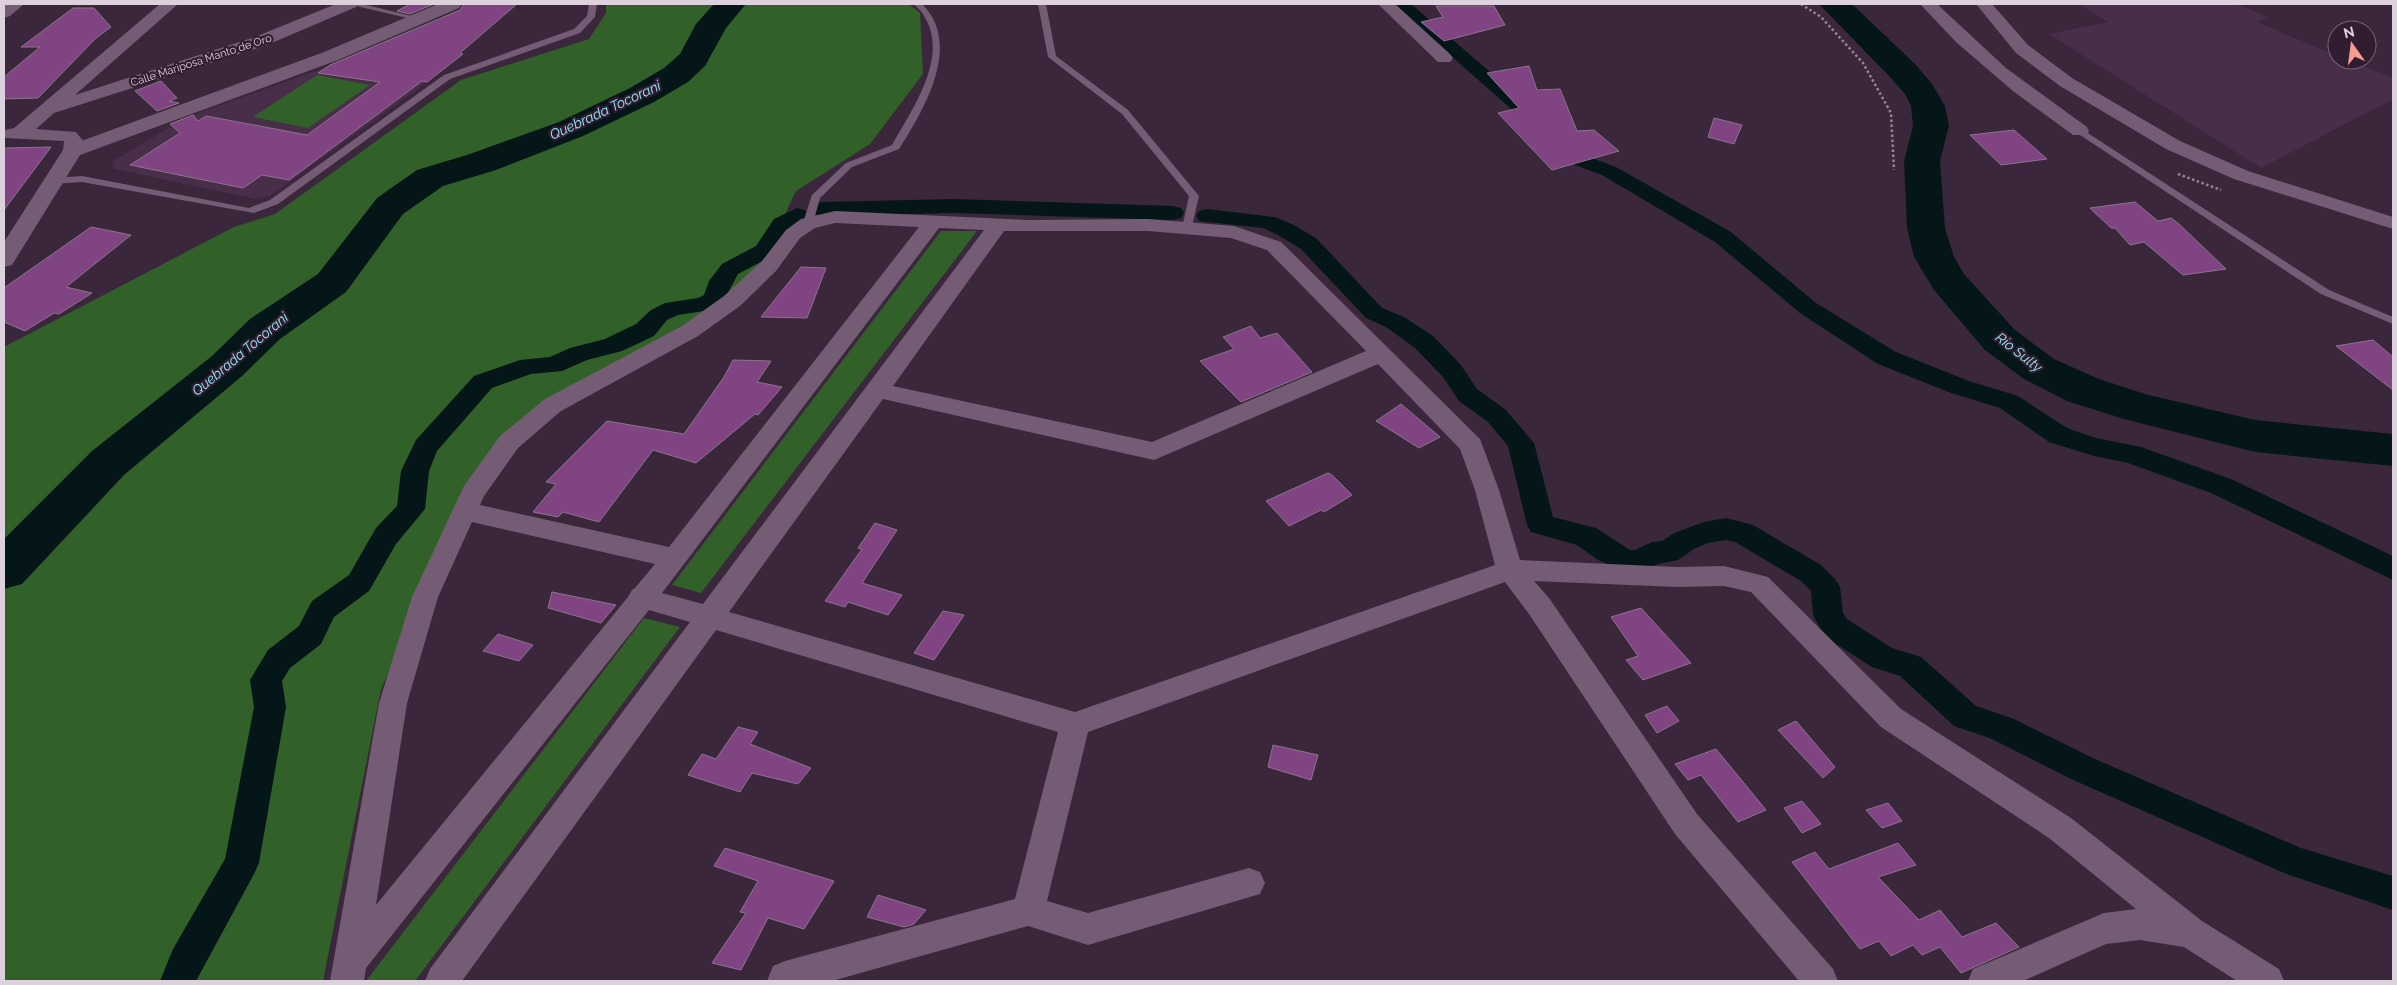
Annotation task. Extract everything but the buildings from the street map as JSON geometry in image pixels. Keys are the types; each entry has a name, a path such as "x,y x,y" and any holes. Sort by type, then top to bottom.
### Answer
{"street":[{"path":"4,13 16,4"},
{"path":"11,134 49,109 170,4"},
{"name":"Calle Mariposa Manto de Oro","path":"49,109 261,41 351,4"},
{"path":"72,151 331,56 452,4"},
{"path":"1386,4 1444,58"},
{"path":"1928,4 1952,30 1994,66 2080,131"},
{"path":"1984,4 2022,49 2066,82 2173,145 2240,175 2393,223"},
{"path":"4,260 72,151 75,142 69,136 11,134"},
{"path":"348,972 393,703 425,597 473,492 509,442 553,405 690,331 732,301 769,266 792,234 808,222 835,217 999,224 1148,225 1234,232 1274,246 1309,278 1380,354 1471,445 1488,490 1510,570 1539,606 1686,824 1821,981"},
{"path":"348,972 642,597 675,558 933,222"},
{"path":"442,981 999,224"},
{"path":"876,390 1154,451 1380,354"},
{"path":"465,511 675,558"},
{"path":"642,597 708,618 1075,724 1510,570 1677,577 1724,576 1759,584 1891,718 2060,828 2190,932 2267,981"},
{"path":"1028,911 1075,724"},
{"path":"784,981 785,978 1028,911 1088,929 1249,883"},
{"path":"1985,981 2104,929 2140,924 2190,932"}],"lane":[{"path":"351,4 420,19"},
{"path":"53,182 82,179 250,211 274,202 447,77 577,31 591,17 593,4"},
{"path":"808,222 815,197 849,165 896,147 931,79 938,49 931,19 918,4"},
{"path":"1042,4 1052,58 1125,112 1146,140 1194,196 1187,228"},
{"path":"2080,131 2325,292 2393,321"}],"path":[{"path":"1801,4 1821,17 1863,63 1891,112 1894,170"}],"shaded area":[{"path":"2079,4 2236,4 2267,17 2257,22 2327,52 2327,70 2373,70 2393,78 2393,99 2261,168 2049,34 2108,22"},
{"path":"327,67 427,82 270,196 255,199 115,169 112,162 187,117"}],"green space":[{"path":"606,4 909,4 920,13 923,74 870,144 796,191 750,288 527,420 479,479 381,689 323,981 4,981 4,347 234,227 275,214 461,80 589,39 606,13"},
{"path":"317,75 370,85 308,128 253,117"},
{"path":"941,231 977,231 701,593 672,585"},
{"path":"644,618 680,627 415,981 366,981"}],"waterway":[{"name":"Quebrada Tocorani","path":"4,570 108,463 227,366 265,329 332,283 390,206 430,178 483,162 571,129 642,95 676,75 693,59 712,24 731,4"},
{"path":"1401,4 1582,161 1609,171 1723,237 1808,308 1887,358 1960,387 2009,402 2058,435 2094,447 2132,454 2221,486 2393,569"},
{"name":"Río Sulty","path":"1834,4 1903,71 1920,91 1928,106 1931,126 1922,161 1926,228 1934,257 1948,281 2000,340 2039,369 2083,390 2140,408 2255,436 2393,450"},
{"path":"822,209 953,206 1173,213"},
{"path":"178,981 186,962 242,863 270,707 266,680 279,659 310,635 323,609 359,583 386,536 411,509 415,471 425,447 483,382 529,366 553,365 579,354 613,345 645,330 659,315 673,308 703,305 714,299 721,281 730,269 764,251 782,224 797,215"},
{"path":"1207,216 1267,222 1286,230 1309,244 1374,313 1395,322 1424,342 1452,371 1468,395 1497,416 1521,443 1541,525 1586,536 1608,552 1626,561 1641,561 1652,553 1668,552 1684,541 1704,533 1726,529 1743,533 1811,573 1825,587 1828,615 1836,628 1883,658 1910,666 1965,716 2003,729 2083,769 2296,862 2393,893"}]}
